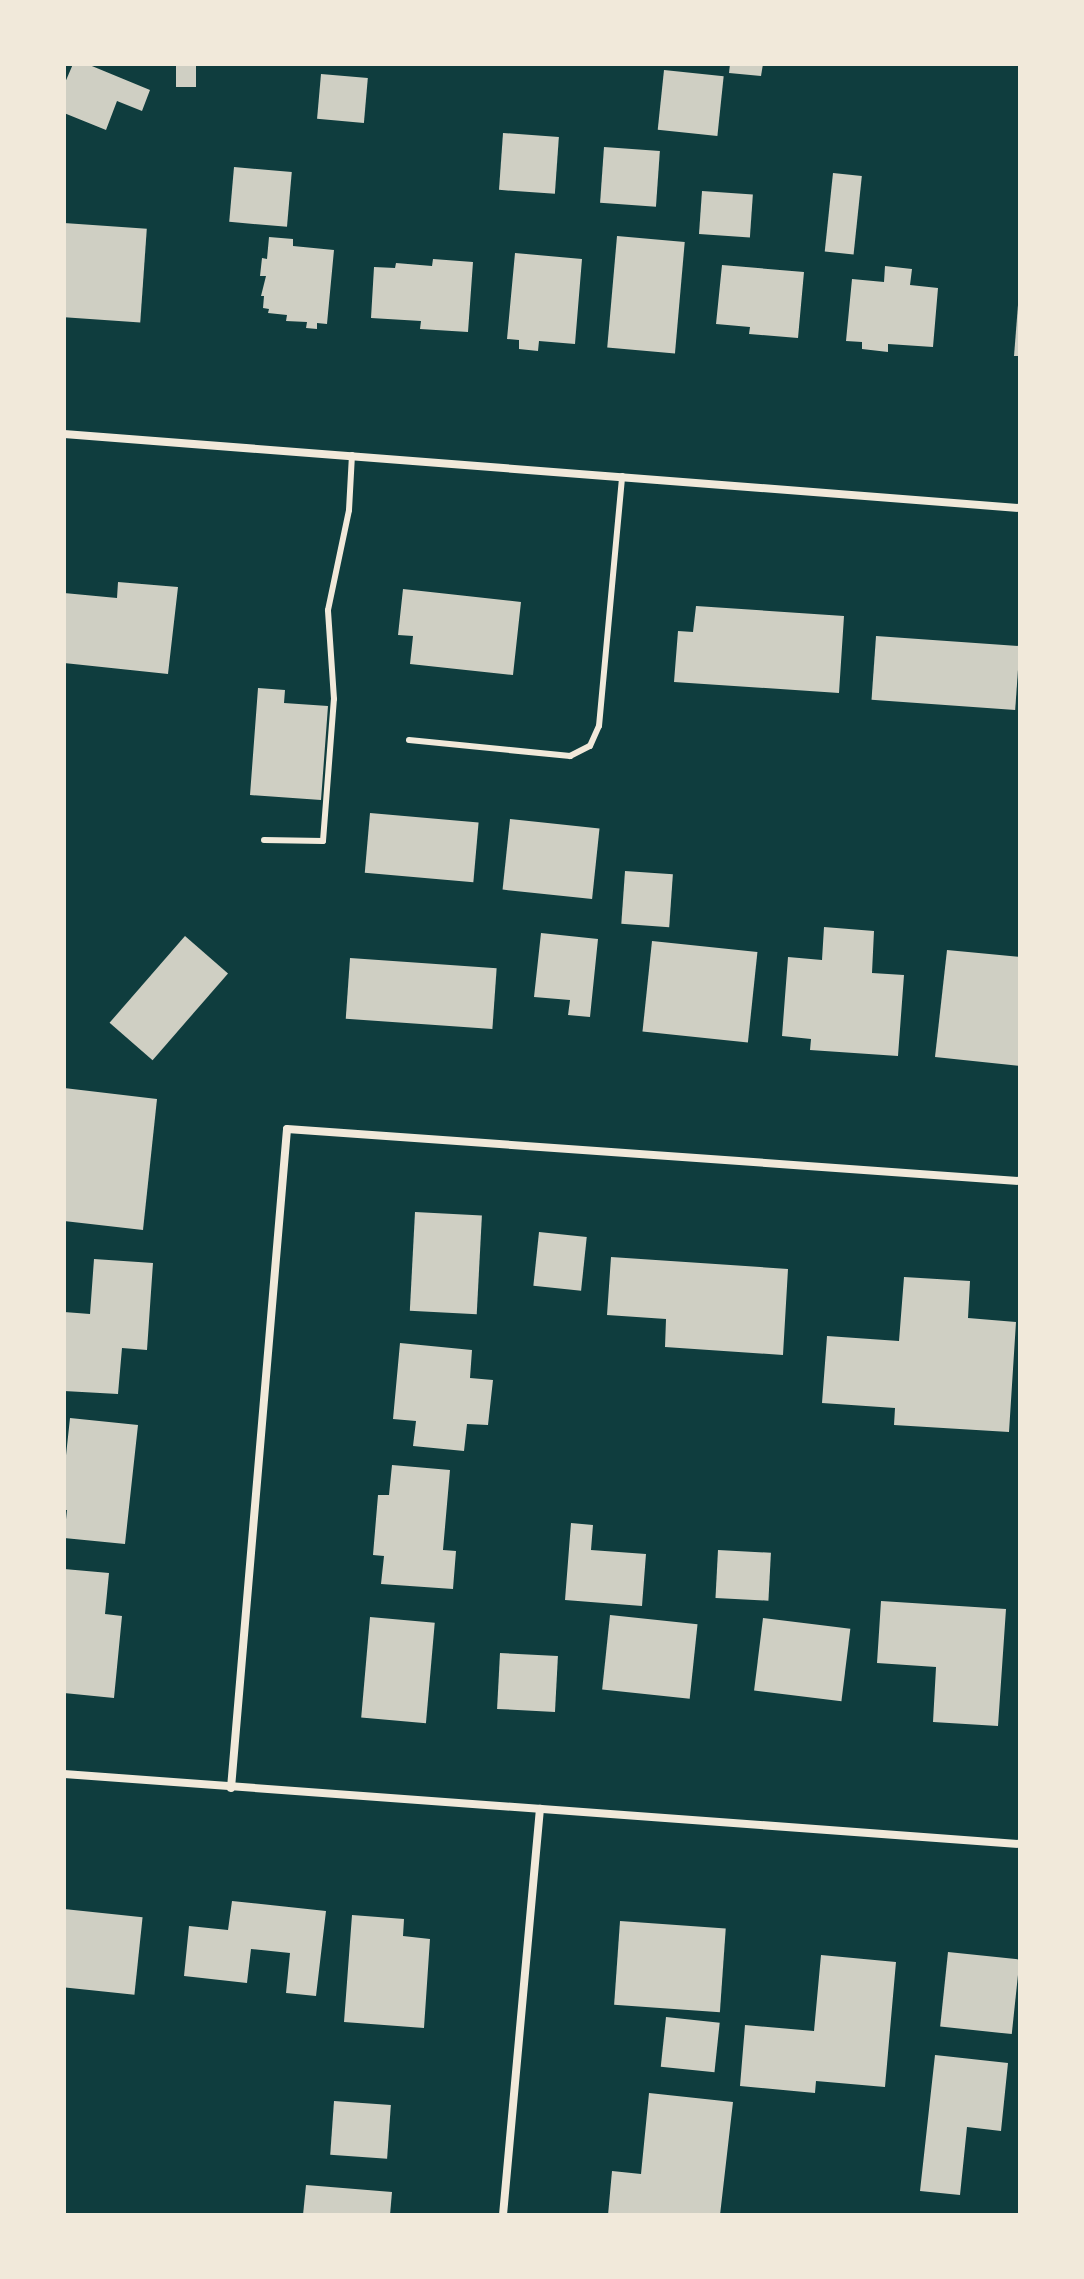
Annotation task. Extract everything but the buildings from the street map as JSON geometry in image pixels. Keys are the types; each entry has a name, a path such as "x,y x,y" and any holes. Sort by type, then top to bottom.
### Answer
{"street":[{"path":"64,434 1020,508"},
{"path":"231,1788 287,1129 1020,1181"},
{"path":"64,1774 1020,1844"},
{"path":"503,2215 540,1809"}],"lane":[{"path":"264,840 323,841 334,699 328,610 349,510 352,455"},
{"path":"409,740 570,756 590,746 599,726 622,476"}]}
